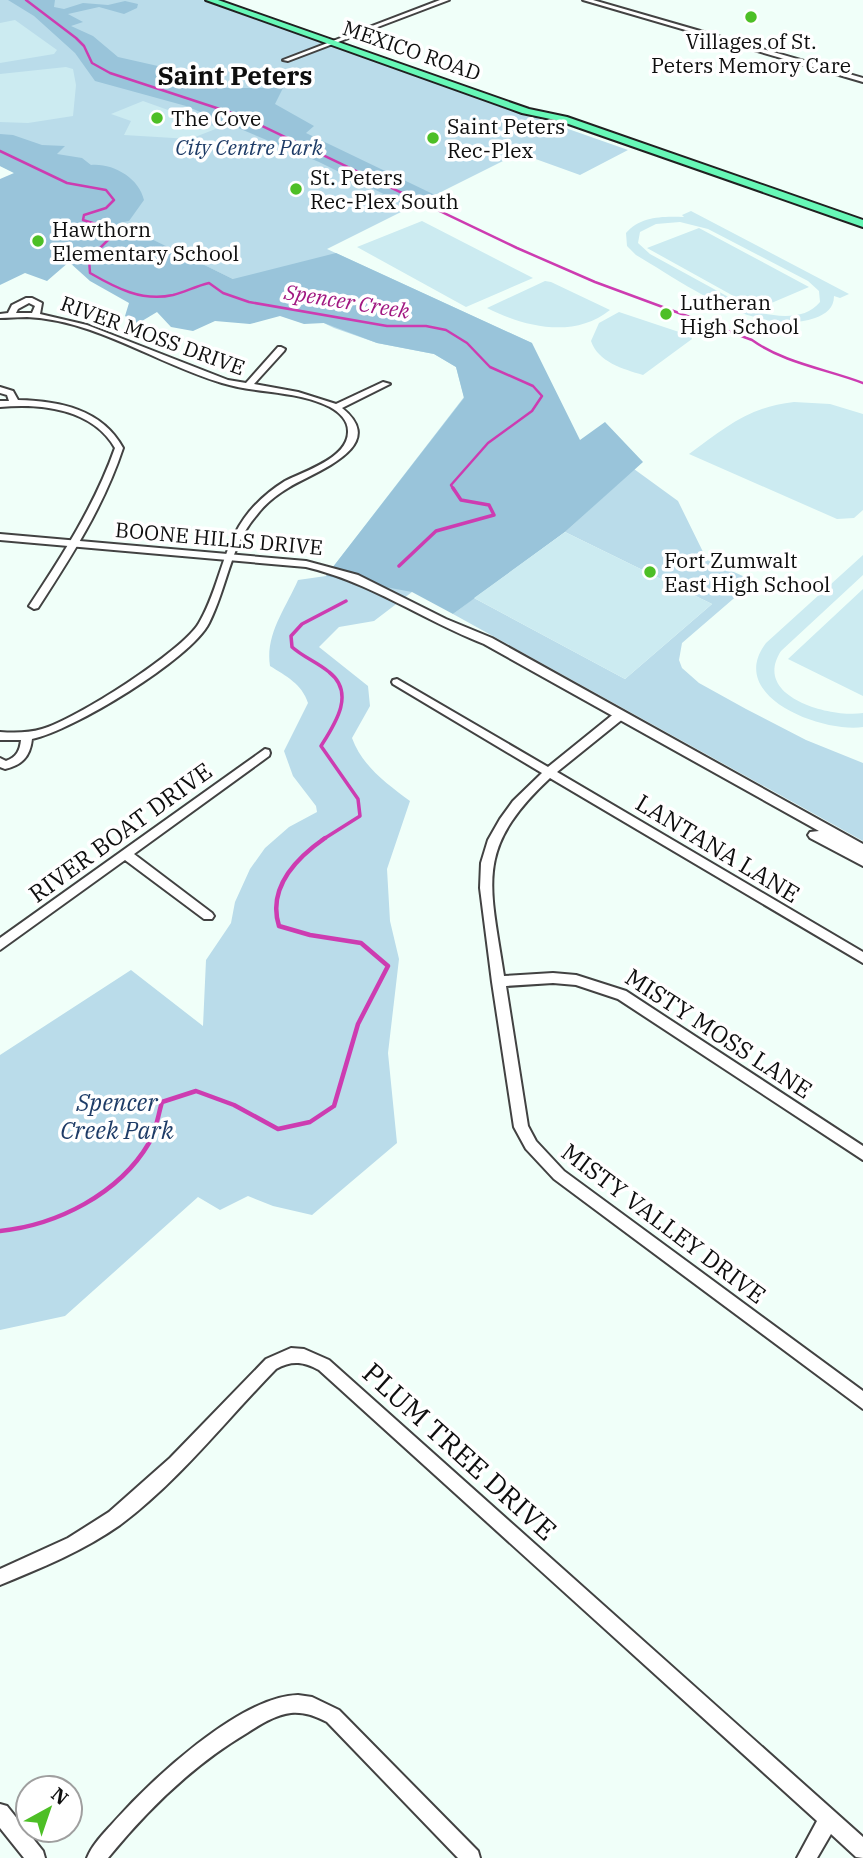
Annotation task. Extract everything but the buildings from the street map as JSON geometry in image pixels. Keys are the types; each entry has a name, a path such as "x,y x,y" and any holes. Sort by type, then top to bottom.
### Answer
{"main road":[{"name":"MEXICO ROAD","path":"210,0 537,106 563,119 863,224"},
{"name":"MEXICO ROAD","path":"233,0 332,38"}],"street":[{"path":"424,0 284,56 446,0"},
{"path":"586,0 863,77"},
{"path":"603,0 863,77"},
{"name":"RIVER MOSS DRIVE","path":"0,316 37,314 61,319 219,380 307,396 336,407"},
{"path":"247,387 281,349"},
{"path":"0,737 27,737 50,731 78,718 187,645 204,624 229,556 248,518 265,500 287,484 344,452 352,438 353,428 350,420 336,407 386,384"},
{"path":"0,390 7,390 13,395 14,402"},
{"path":"0,404 14,402 56,406 106,428 117,441 118,456 75,544 34,606"},
{"name":"BOONE HILLS DRIVE","path":"0,537 229,556 338,569 376,585 462,632 481,648 863,850"},
{"name":"LANTANA LANE","path":"397,682 863,958"},
{"name":"BOONE HILLS DRIVE","path":"616,718 863,861"},
{"name":"MISTY VALLEY DRIVE","path":"616,718 514,807 493,842 488,861 485,881 487,904 522,1127 531,1145 545,1163 863,1401"},
{"path":"0,762 5,765 18,762 27,750 27,737"},
{"name":"RIVER BOAT DRIVE","path":"0,945 265,753"},
{"path":"125,854 208,916"},
{"name":"MISTY MOSS LANE","path":"498,982 554,978 576,980 622,995 863,1154"},
{"name":"PLUM TREE DRIVE","path":"0,1577 48,1557 112,1520 157,1481 271,1363 285,1355 298,1353 311,1357 324,1364 863,1850"},
{"path":"96,1858 147,1798 187,1763 227,1734 269,1710 295,1703 313,1705 333,1716 471,1858"},
{"path":"0,1813 36,1858"},
{"path":"806,1858 829,1819"}],"green space":[{"path":"0,0 203,0 628,150 580,175 519,153 327,249 532,343 412,592 374,621 339,627 319,647 368,686 370,706 352,738 369,766 410,801 387,869 390,921 399,959 388,1053 397,1143 312,1215 273,1206 248,1196 220,1210 198,1197 65,1316 0,1330 0,1055 131,970 203,1026 206,960 231,923 235,902 250,869 265,848 289,827 317,812 316,806 293,776 284,751 308,703 298,686 270,666 273,632 298,580 326,576 464,397 456,367 434,354 377,343 334,328 0,166"},
{"path":"634,469 678,501 707,560 754,581 682,643 679,660 682,668 699,683 746,709 806,740 863,763 863,841 453,614 474,598 625,679 712,604 565,532"}],"shaded area":[{"path":"8,0 55,0 54,7 64,9 83,3 108,5 125,1 138,4 137,8 124,14 99,7 68,14 83,22 71,26 93,36 118,57 180,71 220,88 283,88 275,104 314,126 306,133 435,195 410,207 319,162 186,106 95,81 75,53 34,16"},
{"path":"15,20 57,50 54,54 0,63 0,23"},
{"path":"66,67 73,69 76,85 73,116 28,123 0,122 0,74"},
{"name":"The Cove","path":"143,101 218,128 190,139 124,135 131,121 111,114"},
{"path":"0,134 13,135 42,145 65,146 57,154 82,158 91,165 116,169 137,185 144,200 129,221 119,223 233,279 336,253 532,343 580,440 605,422 643,462 565,532 453,614 412,592 326,576 464,398 456,367 434,354 377,343 324,323 304,324 280,316 250,324 215,321 193,331 171,327 157,312 137,324 125,316 129,303 90,281 69,262 47,281 25,273 0,285 0,179 14,173 0,166"},
{"path":"691,211 849,294 840,298 834,296 831,307 815,318 793,322 769,321 746,314 698,293 636,255 627,246 626,233 638,223 661,217 684,217 682,215","holes":["680,222 708,229 808,281 819,291 820,302 814,308 798,315 780,316 754,311 650,254 638,243 640,232 656,224"]},
{"path":"422,221 533,278 466,307 357,247"},
{"path":"699,228 809,287 757,309 647,248"},
{"path":"545,281 610,310 581,325 549,327 533,325 487,308"},
{"path":"619,312 691,336 692,339 643,375 627,370 605,359 591,341 599,323"},
{"path":"794,402 830,404 863,414 863,510 854,518 837,519 689,454 726,427 750,414"},
{"path":"565,532 712,604 625,679 474,598"},
{"path":"863,555 863,575 781,651 775,667 777,681 785,692 799,701 832,712 863,713 863,727 825,724 784,708 768,695 758,680 757,662 766,643"},
{"path":"863,589 863,696 788,659"}],"waterway":[{"path":"26,0 76,38 84,46 92,63 110,73 241,116 517,248 595,282 752,340 791,360 863,383"},
{"name":"Spencer Creek","path":"0,151 67,183 106,190 114,200 106,208 84,215 83,220 112,229 112,236 89,259 90,273 120,288 140,295 162,297 209,283 223,293 249,302 387,326 426,326 446,330 467,343 490,367 533,386 542,396 532,411 488,443 451,485 454,490"},
{"name":"Spencer Creek","path":"399,566 436,531 494,515 489,505 461,500 453,488"},
{"name":"Spencer Creek","path":"324,839 360,816 358,799 321,746 337,718 342,699 341,689 329,672 292,647 291,636 302,624 346,601"},
{"name":"Spencer Creek","path":"0,1231 43,1222 85,1204 104,1192 136,1161 149,1143 162,1102 196,1091 234,1105 278,1129 310,1122 334,1106 358,1024 388,966 361,943 310,935 279,926 276,912 280,887 303,855 324,839"}],"place":[{"name":"Villages of St. Peters Memory Care","path":"751,17"},
{"name":"The Cove","path":"157,118"},
{"name":"Saint Peters Rec-Plex","path":"433,138"},
{"name":"St. Peters Rec-Plex South","path":"296,189"},
{"name":"Hawthorn Elementary School","path":"38,241"},
{"name":"Lutheran High School","path":"666,314"},
{"name":"Fort Zumwalt East High School","path":"650,572"}],"district":[{"name":"Saint Peters","path":"235,75"}],"park label":[{"name":"City Centre Park","path":"249,147"},
{"name":"Spencer Creek Park","path":"117,1116"}]}
